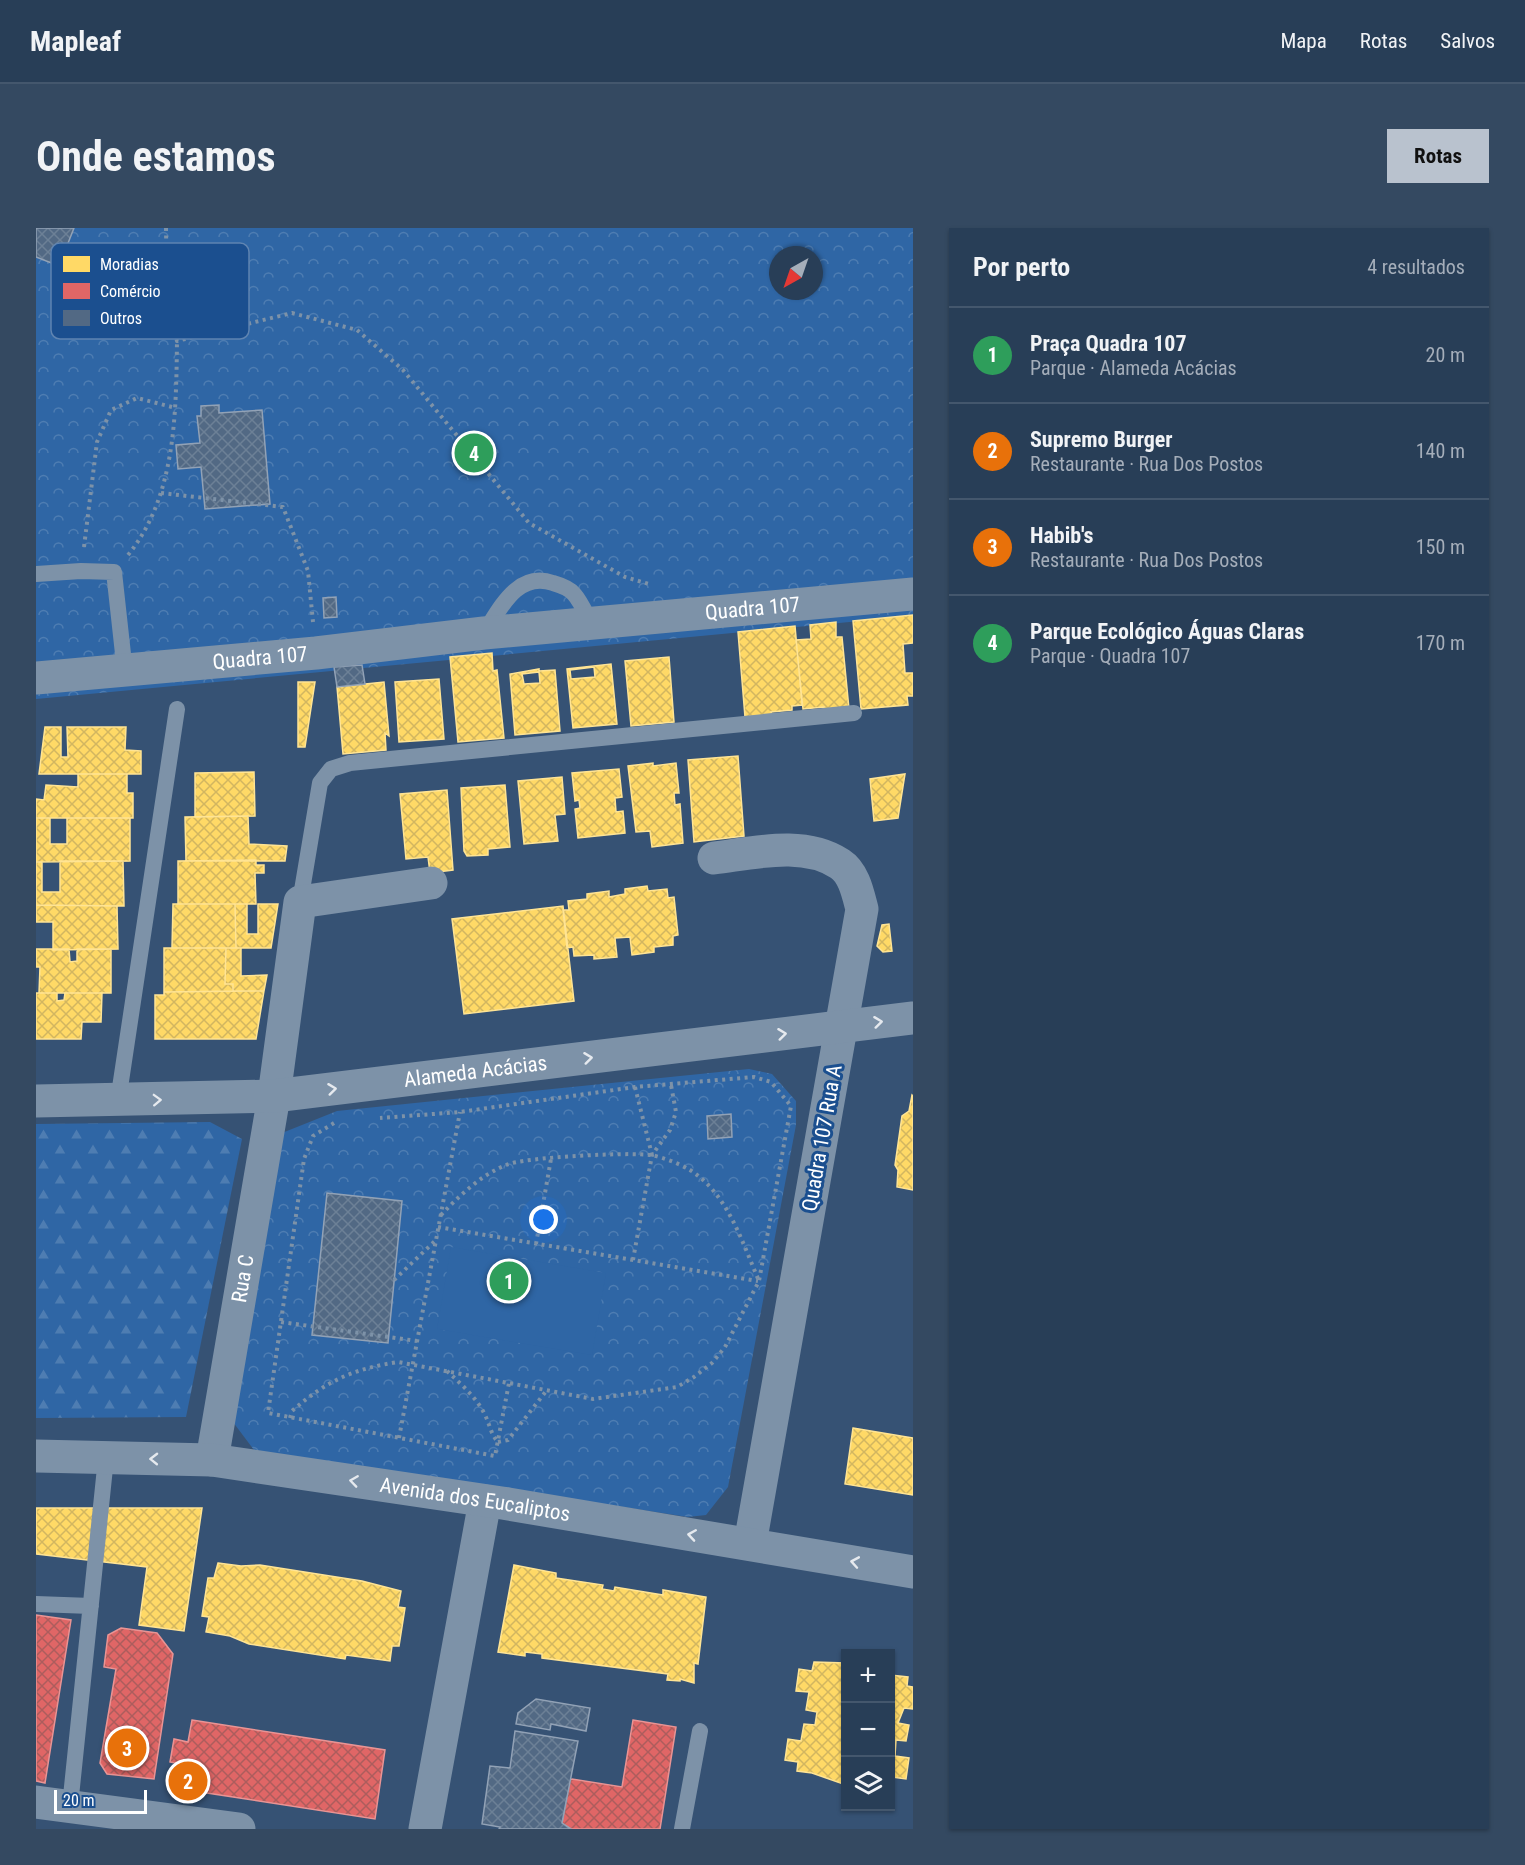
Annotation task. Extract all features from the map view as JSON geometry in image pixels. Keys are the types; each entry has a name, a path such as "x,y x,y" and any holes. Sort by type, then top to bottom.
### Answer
{"street":[{"name":"Quadra 107","path":"36,678 125,672 484,633 913,594"},
{"name":"Quadra 107 Rua A","path":"714,858 789,849 817,855 842,864 855,884 862,909 750,1544"},
{"path":"300,902 431,883"},
{"name":"Rua C","path":"212,1460 274,1096 300,902"},
{"name":"Alameda Acácias","path":"36,1101 274,1096 913,1018"},
{"name":"Avenida dos Eucaliptos","path":"36,1456 212,1460 485,1501 913,1572"},
{"path":"426,1829 485,1501"},
{"path":"36,1802 177,1824 239,1829"}],"lane":[{"path":"36,574 81,571 114,572 125,672"},
{"path":"484,633 506,600 522,584 537,578 556,583 573,593 591,623"},
{"path":"118,1101 177,709"},
{"path":"300,902 320,783 331,769 350,763 854,713"},
{"path":"70,1806 106,1458"},
{"path":"36,1604 91,1606"},
{"path":"682,1829 700,1731"}],"path":[{"path":"249,323 292,313 357,330 403,370 529,523 625,577 658,587"},
{"path":"114,572 140,541 161,494 173,438 177,341 185,339"},
{"path":"81,571 97,442 111,410 137,398 176,408"},
{"path":"161,494 283,507 308,571 316,653"},
{"path":"290,1418 292,1411 332,1380 370,1366 398,1362 593,1399 677,1387 712,1363 725,1347 759,1281 792,1106 771,1082 754,1077 635,1087 460,1112 370,1119"},
{"path":"652,1155 670,1130 676,1112 670,1085"},
{"path":"633,1260 652,1155 635,1087"},
{"path":"399,1438 460,1112"},
{"path":"336,1122 313,1136 304,1159 268,1413 495,1456 509,1383"},
{"path":"441,1215 478,1182 507,1164 551,1159 652,1155 689,1170 709,1187 733,1218 759,1281"},
{"path":"537,1244 551,1159"},
{"path":"438,1227 759,1281"},
{"path":"394,1280 436,1240"},
{"path":"281,1322 417,1341"},
{"path":"447,1371 475,1399 486,1417 489,1431 498,1442"},
{"path":"498,1442 507,1440 547,1390"}],"green space":[{"path":"36,228 913,228 913,616 36,699"},
{"path":"749,1069 772,1074 796,1101 796,1125 728,1487 706,1515 688,1517 254,1450 233,1422 282,1133 337,1111"},
{"path":"210,1122 242,1139 186,1417 36,1418 36,1124"},
{"path":"451,1247 606,1273 592,1355 437,1329"}],"building: Moradias":[{"path":"913,615 913,643 903,644 905,673 913,673 913,696 907,696 908,705 861,709 853,621"},
{"path":"836,622 836,637 842,637 849,709 824,711 824,707 803,709 796,640 811,639 810,625"},
{"path":"795,626 802,705 792,706 792,710 771,712 772,715 745,717 738,632"},
{"path":"492,653 493,671 497,670 504,738 458,742 450,657"},
{"path":"669,657 674,722 631,726 625,661"},
{"path":"611,664 617,724 573,728 567,669","holes":["594,667 595,677 571,679 570,670"]},
{"path":"539,669 539,671 555,670 560,731 515,735 510,674","holes":["539,672 540,683 524,684 522,674"]},
{"path":"439,679 444,739 399,742 395,682"},
{"path":"298,682 315,682 305,747 298,747"},
{"path":"384,682 389,736 385,733 386,750 343,754 337,687"},
{"path":"45,727 61,727 61,757 68,757 67,727 126,727 125,750 141,751 141,774 39,774"},
{"path":"738,756 744,836 694,842 688,760"},
{"path":"653,763 653,766 676,763 679,793 674,793 675,805 680,804 683,843 652,847 650,831 636,832 628,766"},
{"path":"619,769 622,797 615,798 616,812 623,811 625,833 578,838 575,809 580,808 579,800 575,801 572,773"},
{"path":"254,772 255,816 195,817 195,773"},
{"path":"78,774 127,774 127,793 133,793 133,818 36,818 36,799 44,800 46,785 78,787"},
{"path":"905,774 898,818 874,821 870,779"},
{"path":"562,777 565,814 555,815 558,841 524,844 518,781"},
{"path":"505,785 510,847 488,849 488,855 467,856 464,851 461,788"},
{"path":"447,790 453,870 430,873 428,857 406,859 400,794"},
{"path":"248,816 249,844 287,846 285,861 186,861 185,817"},
{"path":"36,818 50,818 50,844 67,844 67,818 130,818 130,861 36,862"},
{"path":"256,860 256,865 264,865 264,873 255,873 256,904 178,904 178,861"},
{"path":"60,861 123,861 124,906 36,905 36,862 42,862 42,892 60,892"},
{"path":"647,886 648,891 667,889 668,898 674,897 678,935 673,936 673,945 654,947 654,952 632,955 630,937 615,938 617,957 594,959 594,955 574,956 573,947 567,948 563,910 569,910 568,901 587,899 587,894 609,891 609,897 625,894 625,889"},
{"path":"173,904 235,904 236,948 172,948"},
{"path":"235,904 247,904 247,934 258,934 258,904 278,904 271,948 236,948"},
{"path":"36,905 117,906 118,949 53,950 53,922 36,922"},
{"path":"563,906 574,1001 464,1014 452,919"},
{"path":"889,924 892,951 883,952 877,946 882,925"},
{"path":"164,948 226,948 225,984 233,984 233,991 164,992"},
{"path":"226,948 241,948 241,976 267,975 264,991 233,991 233,984 225,984"},
{"path":"36,949 69,949 70,962 77,961 77,949 111,949 111,993 39,993 40,967 36,967"},
{"path":"264,991 256,1039 155,1039 155,995 164,995 164,992"},
{"path":"36,993 57,993 57,1001 64,1000 65,993 102,993 101,1022 82,1022 81,1039 36,1039"},
{"path":"912,1095 913,1190 897,1187 898,1170 895,1165 902,1116 909,1111"},
{"path":"853,1428 913,1438 913,1495 845,1484"},
{"path":"36,1508 202,1508 184,1631 139,1625 147,1567 36,1554"},
{"path":"218,1563 241,1566 260,1565 362,1581 401,1591 398,1607 405,1608 399,1646 392,1646 390,1661 346,1655 345,1659 249,1644 230,1636 206,1632 209,1617 202,1616 208,1578 214,1578"},
{"path":"514,1565 556,1573 556,1578 603,1585 602,1589 614,1591 615,1587 663,1595 663,1590 706,1597 698,1664 694,1663 694,1683 680,1679 680,1681 667,1680 668,1674 542,1658 542,1654 525,1652 525,1656 498,1652"},
{"path":"814,1662 841,1663 841,1783 812,1773 797,1771 798,1762 785,1760 788,1739 801,1741 804,1724 815,1725 817,1712 806,1710 809,1692 796,1691 799,1669 812,1671"},
{"path":"895,1676 908,1677 907,1686 913,1687 913,1709 904,1708 898,1723 909,1725 906,1741 896,1740 895,1756"},
{"path":"895,1756 909,1758 906,1779 895,1777"}],"building: Comércio":[{"path":"36,1615 71,1620 45,1783 36,1781"},
{"path":"121,1628 157,1633 173,1654 154,1779 107,1774 100,1763 116,1669 104,1667 108,1635"},
{"path":"192,1720 385,1750 375,1819 181,1789 184,1765 170,1762 174,1739 188,1742"},
{"path":"633,1720 676,1727 660,1829 571,1829 562,1823 569,1781 572,1779 622,1787"}],"building: Outros":[{"path":"36,228 74,228 68,243 51,243 51,263 36,257"},
{"path":"219,405 219,413 262,410 270,504 205,509 201,467 178,469 176,445 200,443 197,416 201,416 201,406"},
{"path":"336,597 337,617 324,618 323,598"},
{"path":"362,665 365,684 337,687 334,667"},
{"path":"731,1114 732,1137 708,1139 707,1116"},
{"path":"327,1193 402,1201 388,1343 312,1335"},
{"path":"536,1699 590,1708 586,1731 551,1724 550,1730 516,1724 518,1713"},
{"path":"515,1731 578,1741 562,1823 571,1829 499,1829 500,1827 482,1824 490,1766 510,1768"}],"place":[{"name":"Parque Ecológico Águas Claras","path":"474,453"},
{"name":"Praça Quadra 107","path":"509,1281"},
{"name":"Habib's","path":"127,1748"},
{"name":"Supremo Burger","path":"188,1781"}]}
